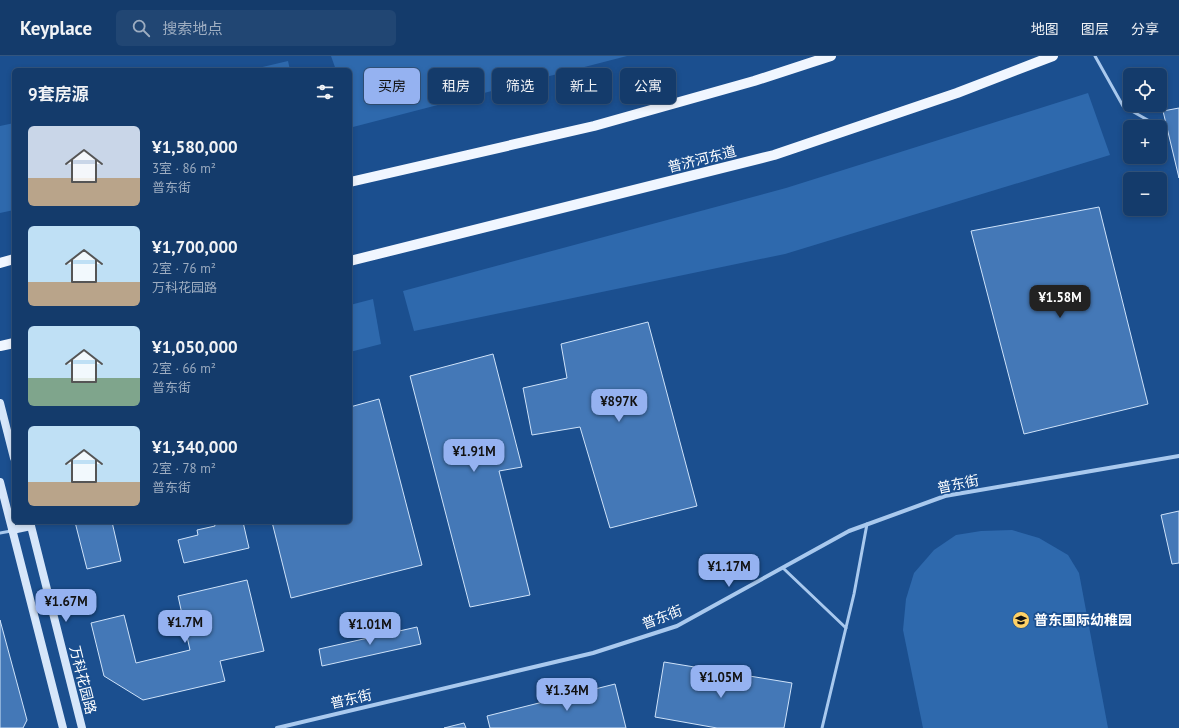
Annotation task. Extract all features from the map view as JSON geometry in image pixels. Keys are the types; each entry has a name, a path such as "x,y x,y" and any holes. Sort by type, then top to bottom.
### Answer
{"main road":[{"path":"352,182 594,126 754,81 831,56"},
{"name":"普济河东道","path":"352,260 774,155 957,93 1053,56"},
{"path":"0,262 12,259"},
{"path":"0,346 12,343"}],"street":[{"path":"0,403 12,450"},
{"name":"普东街","path":"277,728 291,726 593,653 677,626 849,531 945,496 1179,456"},
{"path":"0,482 63,728"},
{"path":"12,530 31,524"},
{"name":"万科花园路","path":"31,524 82,728"}],"lane":[{"path":"1095,56 1123,106 1148,120"},
{"path":"822,728 854,594 867,524"},
{"path":"0,533 12,530"},
{"path":"783,568 846,628"}],"shaded area":[{"path":"331,56 627,56 581,68 556,68 556,74 548,76 548,68 492,68 492,91 484,93 484,68 428,68 428,104 442,104 353,127 352,68 335,68"},
{"path":"288,61 290,68 258,68"},
{"path":"1088,93 1110,155 785,254 414,331 403,291 786,188"},
{"path":"12,123 12,210 0,213 0,126"},
{"path":"373,299 381,344 352,351 352,304"},
{"path":"1012,530 1039,538 1068,555 1079,573 1108,728 923,728 903,630 906,599 914,573 934,550 956,535 981,531"}],"building":[{"path":"1179,108 1179,178 1167,128 1167,120 1165,120 1163,112 1167,112 1167,110"},
{"path":"1099,207 1148,404 1024,434 971,231"},
{"path":"648,322 697,506 610,528 580,427 532,435 523,388 567,378 561,344"},
{"path":"493,354 522,467 499,471 530,595 470,607 410,376"},
{"path":"379,399 422,565 291,598 272,524 352,524 352,406"},
{"path":"1179,511 1179,563 1172,564 1161,515"},
{"path":"76,524 112,524 121,561 87,569"},
{"path":"214,524 243,524 249,548 184,563 178,540 198,535 197,530 215,526"},
{"path":"247,580 264,651 220,661 225,681 143,700 104,676 91,623 124,615 136,663 190,650 178,596"},
{"path":"0,620 27,720 23,728 0,728"},
{"path":"417,627 421,644 322,666 319,649"},
{"path":"664,662 792,683 784,728 717,728 655,717"},
{"path":"615,684 626,728 490,728 487,716"},
{"path":"464,723 466,728 444,728"}],"place":[{"name":"普东国际幼稚园","path":"1021,620"}]}
